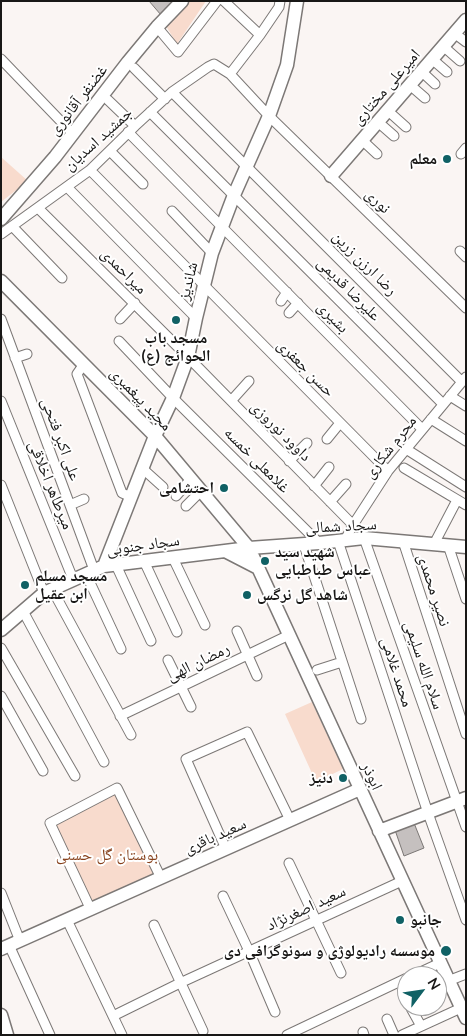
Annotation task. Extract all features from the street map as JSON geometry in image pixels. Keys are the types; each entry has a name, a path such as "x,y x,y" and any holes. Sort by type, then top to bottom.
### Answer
{"street":[{"name":"غضنفر آقانوری","path":"1,219 73,134 157,27 182,1"},
{"path":"157,27 178,52 217,1"},
{"path":"224,1 260,35"},
{"name":"شاندیز","path":"100,569 132,497 188,357 203,285 221,226 269,116 287,65 297,1"},
{"path":"230,74 260,35 280,3"},
{"path":"462,26 466,42"},
{"name":"امیرعلی مختاری","path":"331,176 462,26"},
{"path":"443,46 460,61"},
{"path":"1,59 73,134"},
{"path":"432,59 447,72"},
{"name":"نوری","path":"214,64 230,74 269,116 466,308"},
{"name":"جمشید اسدیان","path":"1,234 90,170 172,92 214,64"},
{"path":"134,68 164,99"},
{"path":"421,71 436,84"},
{"path":"410,85 425,98"},
{"name":"رضا ارزن زرین","path":"172,92 464,380"},
{"path":"108,100 135,126"},
{"path":"388,110 406,127"},
{"name":"علیرضا قدیمی","path":"150,112 443,404"},
{"path":"378,122 394,136"},
{"name":"بشیری","path":"128,132 422,429"},
{"path":"362,140 377,154"},
{"path":"110,151 143,184"},
{"name":"حسن جعفری","path":"90,170 388,471"},
{"path":"67,187 196,318"},
{"name":"میراحمدی","path":"38,208 188,357"},
{"path":"172,211 212,253"},
{"path":"12,226 62,278"},
{"name":"مجید پیغمبری","path":"1,281 155,436 249,548"},
{"path":"281,301 287,292"},
{"path":"120,319 135,303"},
{"path":"289,313 298,303"},
{"name":"علی اکبر فتحی","path":"1,319 70,505 100,569"},
{"name":"غلامعلی خمسه","path":"119,341 173,398 319,543"},
{"path":"15,358 27,354"},
{"name":"داوود نوروزی","path":"188,357 353,525"},
{"path":"84,364 77,374 122,493 132,497"},
{"name":"محرم شکاری","path":"342,541 388,471 464,380"},
{"path":"231,401 249,381"},
{"path":"450,396 466,406"},
{"name":"میرطاهر اخلاقی","path":"1,401 72,580"},
{"path":"431,419 466,441"},
{"path":"327,439 340,423"},
{"path":"289,461 307,443"},
{"path":"406,450 466,487"},
{"path":"314,486 329,467"},
{"path":"142,468 162,487"},
{"path":"404,468 466,506"},
{"path":"176,496 192,479"},
{"path":"330,502 346,484"},
{"path":"1,485 48,591 131,735"},
{"path":"186,506 201,491"},
{"path":"70,505 84,499"},
{"path":"434,544 457,500"},
{"name":"سجاد شمالی","path":"249,548 364,538 466,547"},
{"name":"سلام الله سلیمی","path":"364,538 461,800 466,827"},
{"name":"محمد غلامی","path":"342,541 428,812 466,920"},
{"name":"نصیر محمدی","path":"402,541 466,734"},
{"path":"304,544 362,719"},
{"path":"448,545 466,599"},
{"name":"سجاد جنوبی","path":"1,630 48,591 100,569 144,561 249,548"},
{"name":"ابوذر","path":"249,548 463,1013"},
{"path":"225,551 258,568"},
{"path":"173,558 205,626"},
{"path":"144,561 177,632"},
{"path":"100,569 151,641"},
{"path":"100,569 121,650"},
{"path":"23,610 104,762"},
{"path":"237,631 257,676"},
{"name":"رمضان الهی","path":"120,716 289,635"},
{"path":"1,648 75,776"},
{"path":"168,660 191,707"},
{"path":"318,670 342,662"},
{"path":"1,696 43,771"},
{"path":"226,849 186,759 247,732 290,820"},
{"path":"91,910 50,823 117,788 161,878"},
{"name":"سعید باقری","path":"10,945 360,789"},
{"path":"380,831 461,800"},
{"path":"289,863 341,973"},
{"name":"سعید اصغرنژاد","path":"113,1016 402,880"},
{"path":"1,893 10,945 50,1035"},
{"path":"223,896 275,1012"},
{"path":"67,920 122,1035"},
{"path":"154,924 203,1031"},
{"path":"434,966 440,963"},
{"path":"448,981 466,974"},
{"path":"287,1035 397,983"},
{"path":"402,1035 421,1026 463,1013"},
{"path":"1,1015 7,1035"},
{"path":"415,1016 421,1026"},
{"path":"387,1019 394,1035"}],"green space":[{"path":"188,1 206,1 177,44 166,26"},
{"path":"1,157 28,181 1,202"},
{"path":"312,702 343,769 316,782 285,714"},
{"name":"بوستان گل حسنی","path":"117,792 158,877 92,907 53,824"}],"building":[{"path":"149,1 177,1 161,15"},
{"path":"414,823 424,848 404,856 395,830"}],"place":[{"name":"معلم","path":"447,159"},
{"name":"مسجد باب الحوائج (ع)","path":"176,320"},
{"name":"احتشامی","path":"224,488"},
{"name":"شهید سید عباس طباطبایی","path":"265,561"},
{"name":"مسجد مسلم ابن عقیل","path":"25,585"},
{"name":"شاهد گل نرگس","path":"247,595"},
{"name":"دنیز","path":"343,778"},
{"name":"جانبو","path":"400,920"},
{"name":"موسسه رادیولوژی و سونوگرافی دی","path":"446,951"}]}
